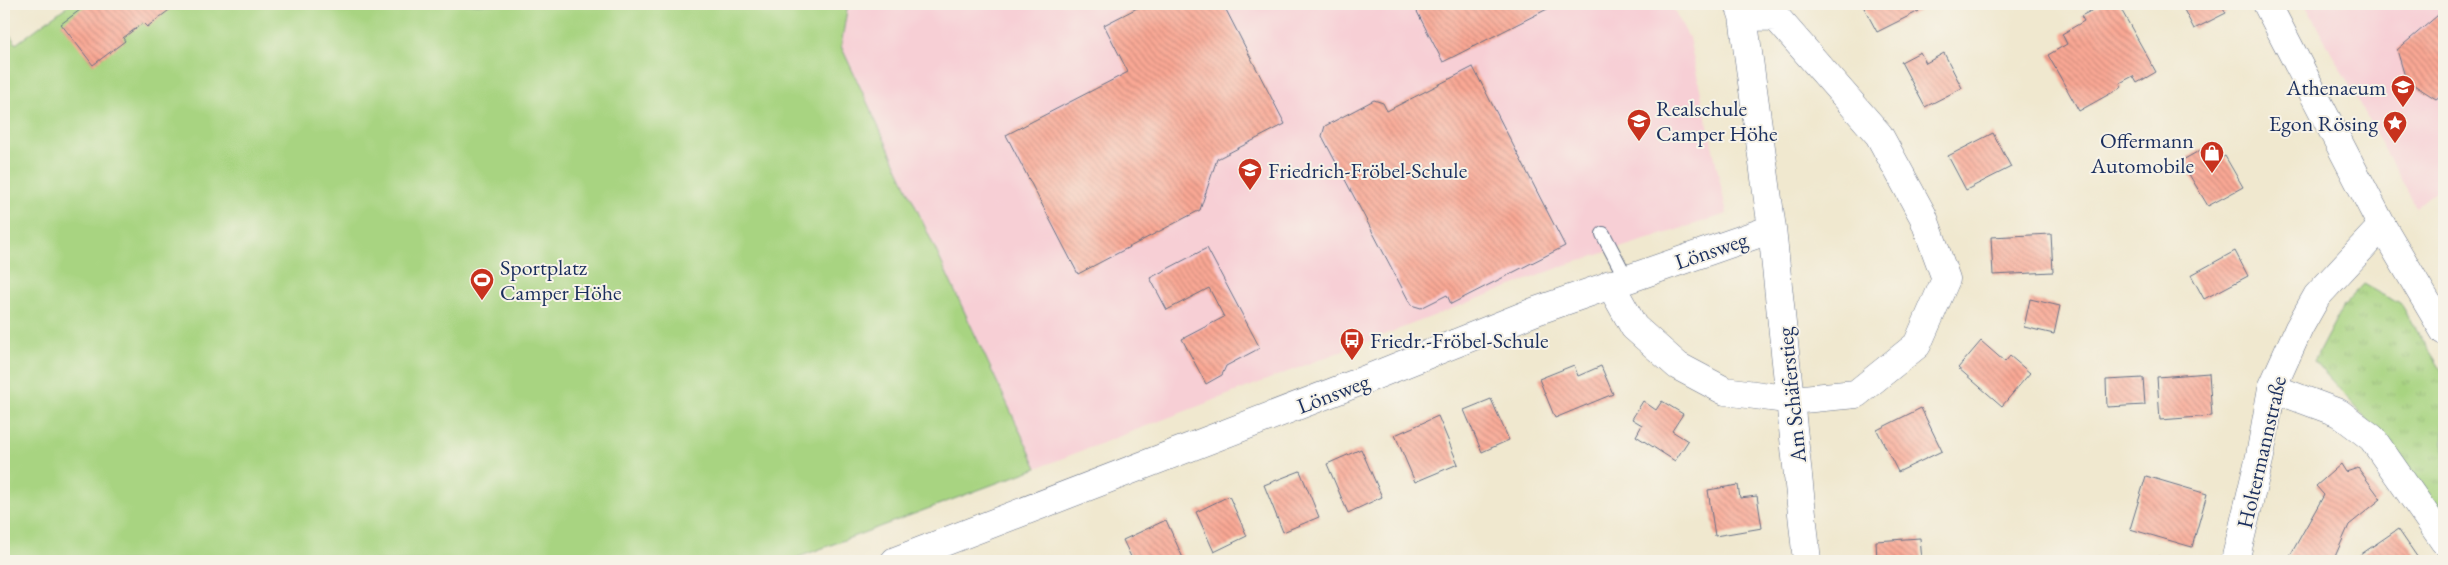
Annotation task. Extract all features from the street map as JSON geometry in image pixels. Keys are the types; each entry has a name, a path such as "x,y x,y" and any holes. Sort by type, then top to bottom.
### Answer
{"street":[{"path":"2267,4 2382,226 2444,331"},
{"path":"1618,281 1634,328 1678,366 1725,390 1792,400 1856,394 1917,345 1946,279 1922,216 1879,135 1776,17 1741,10"},
{"name":"Am Schäferstieg","path":"1741,10 1772,229 1808,561"},
{"name":"Holtermannstraße","path":"2235,561 2260,456 2272,388 2299,328 2317,296 2382,226"},
{"name":"Lönsweg","path":"898,561 1359,382 1536,311 1772,229"},
{"path":"2272,388 2339,413 2372,438 2444,540"}],"lane":[{"path":"1603,234 1618,281"}],"shaded area":[{"name":"Friedrich-Fröbel-Schule","path":"848,4 1671,4 1689,38 1727,214 1566,265 1037,468 841,46"},
{"name":"Athenaeum","path":"2305,4 2444,4 2444,184 2416,207"}],"green space":[{"name":"Sportplatz Camper Höhe","path":"70,4 848,4 841,46 1037,468 788,561 4,561 4,26 16,44"},
{"path":"2364,284 2400,304 2444,374 2444,522 2380,434 2314,361 2343,306"}],"building":[{"path":"88,4 177,4 147,27 143,23 123,38 125,41 93,65 61,24"},
{"path":"1145,4 1223,4 1285,124 1217,159 1200,210 1078,274 1006,135 1128,72 1104,25"},
{"path":"1413,4 1557,4 1443,62"},
{"path":"1862,4 1916,4 1919,11 1877,32"},
{"path":"2104,4 2118,4 2156,72 2137,83 2133,76 2120,83 2122,87 2079,111 2048,55 2067,44 2062,34 2084,21 2081,16"},
{"path":"2181,4 2221,4 2226,13 2194,29"},
{"path":"2444,10 2444,93 2436,99 2406,80 2397,50"},
{"path":"1920,52 1926,63 1944,53 1962,88 1925,107 1901,62"},
{"path":"1473,67 1565,246 1451,304 1447,295 1421,308 1411,305 1322,136 1325,126 1374,100 1383,103 1387,111"},
{"path":"1993,133 2011,167 1966,190 1948,156"},
{"name":"Offermann Automobile","path":"2213,143 2221,158 2225,156 2243,187 2208,206 2181,161"},
{"path":"2051,234 2053,272 1993,275 1991,237"},
{"path":"1207,248 1260,348 1226,366 1222,375 1206,384 1182,339 1224,317 1209,288 1167,310 1150,278"},
{"path":"2235,251 2248,276 2204,299 2191,275"},
{"path":"2030,299 2060,306 2054,334 2024,327"},
{"path":"1981,341 2005,362 2010,356 2030,373 2002,406 1958,368"},
{"path":"1574,365 1578,376 1601,366 1613,394 1555,418 1539,379"},
{"path":"2209,373 2212,416 2160,420 2157,377"},
{"path":"2143,378 2145,405 2107,407 2106,380"},
{"path":"1491,399 1509,440 1482,452 1464,410"},
{"path":"1643,401 1656,410 1662,401 1683,414 1672,431 1688,441 1675,461 1636,436 1642,425 1632,419"},
{"path":"1921,408 1942,451 1898,472 1877,430"},
{"path":"1438,416 1458,464 1415,482 1395,435"},
{"path":"1361,449 1382,497 1348,513 1327,464"},
{"path":"2341,464 2346,472 2358,468 2381,499 2349,525 2333,561 2287,561 2324,495 2316,486"},
{"path":"1300,471 1319,517 1283,532 1264,485"},
{"path":"2146,476 2207,494 2192,547 2130,529"},
{"path":"1738,485 1740,498 1757,496 1762,528 1715,536 1708,490"},
{"path":"1229,496 1247,536 1214,552 1196,512"},
{"path":"1166,520 1183,558 1177,561 1133,561 1123,540"},
{"path":"2398,529 2420,561 2360,561 2357,557"},
{"path":"1920,538 1922,561 1877,561 1876,541"},
{"path":"2159,556 2169,561 2156,561"}],"place":[{"name":"Athenaeum","path":"2403,108"},
{"name":"Realschule Camper Höhe","path":"1639,142"},
{"name":"Egon Rösing","path":"2395,144"},
{"name":"Offermann Automobile","path":"2212,174"},
{"name":"Friedrich-Fröbel-Schule","path":"1250,191"},
{"name":"Sportplatz Camper Höhe","path":"482,301"},
{"name":"Friedr.-Fröbel-Schule","path":"1352,361"}]}
